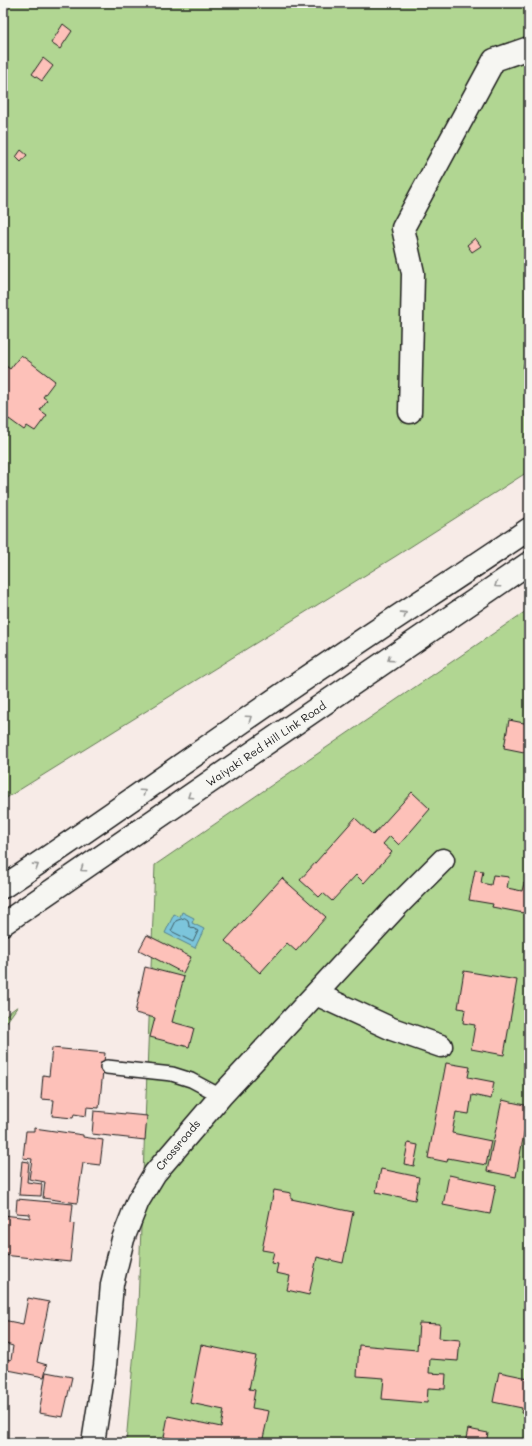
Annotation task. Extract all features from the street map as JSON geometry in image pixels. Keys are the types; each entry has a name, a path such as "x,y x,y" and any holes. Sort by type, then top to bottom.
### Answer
{"main road":[{"path":"410,412 413,273 403,228 494,60 529,48"},
{"path":"3,887 67,845 327,663 455,580 529,529"},
{"name":"Waiyaki Red Hill Link Road","path":"3,924 529,563"},
{"name":"Crossroads","path":"93,1443 106,1366 112,1284 123,1239 138,1201 155,1172 221,1096 391,912 443,860"},
{"path":"316,994 392,1029 441,1046"}],"lane":[{"path":"107,1067 172,1074 191,1080 221,1096"}],"green space":[{"path":"3,3 529,3 529,471 396,556 3,800"},
{"path":"529,609 529,1443 126,1443 138,1305 155,865"},
{"path":"18,1006 3,1027 3,1017"}],"water":[{"path":"182,912 194,918 192,923 204,929 195,948 165,933 174,914 180,917"}],"building":[{"path":"63,24 72,31 60,49 51,43"},
{"path":"43,58 53,66 42,81 32,74"},
{"path":"21,150 27,155 21,162 16,157"},
{"path":"475,238 481,246 472,252 467,245"},
{"path":"529,343 529,370 523,369"},
{"path":"21,355 55,381 43,397 47,400 40,410 47,415 35,431 27,426 24,430 9,419 3,427 3,364 10,369"},
{"path":"509,720 529,724 529,753 504,748"},
{"path":"412,792 430,809 399,845 390,836 383,844 392,852 364,883 356,875 332,901 323,893 319,897 300,880 355,818 373,835"},
{"path":"475,870 483,871 481,883 491,885 493,875 509,877 507,888 522,891 524,883 529,884 529,914 492,907 493,904 469,900"},
{"path":"282,878 326,917 296,951 287,943 260,973 225,941"},
{"path":"147,935 191,957 183,973 139,950"},
{"path":"145,967 184,977 172,1022 194,1028 189,1047 150,1037 155,1018 135,1013"},
{"path":"464,971 517,980 504,1055 471,1049 475,1025 463,1023 465,1009 458,1008"},
{"path":"52,1048 105,1053 99,1108 87,1107 86,1116 74,1114 73,1118 52,1116 54,1100 41,1099 43,1075 49,1076"},
{"path":"446,1063 470,1067 468,1077 494,1082 491,1099 472,1095 469,1114 456,1112 452,1133 491,1141 486,1165 448,1158 447,1162 428,1158"},
{"path":"502,1100 529,1106 516,1177 487,1171"},
{"path":"94,1111 147,1116 145,1140 92,1134"},
{"path":"34,1128 83,1135 83,1137 103,1140 100,1165 83,1163 77,1203 43,1198 45,1182 29,1179 32,1159 23,1158 26,1131 34,1131"},
{"path":"408,1143 418,1145 414,1166 404,1164"},
{"path":"22,1161 29,1162 27,1182 42,1184 41,1196 19,1195"},
{"path":"381,1169 419,1177 415,1200 376,1192"},
{"path":"449,1175 496,1185 490,1214 443,1205"},
{"path":"274,1190 291,1193 291,1199 353,1212 343,1263 317,1257 309,1295 287,1290 290,1276 276,1273 278,1264 271,1263 274,1252 262,1250"},
{"path":"17,1199 73,1204 71,1223 74,1224 70,1262 3,1255 3,1215 30,1218 30,1214 16,1213"},
{"path":"28,1298 49,1302 37,1362 47,1365 44,1377 3,1369 3,1358 11,1360 13,1346 3,1343 3,1320 23,1324"},
{"path":"419,1323 440,1324 439,1338 460,1340 458,1361 430,1359 429,1373 446,1374 445,1389 428,1388 427,1403 382,1399 384,1378 357,1376 359,1345 417,1350"},
{"path":"201,1345 256,1356 249,1389 255,1390 252,1408 269,1411 262,1443 185,1443 185,1441 164,1437 168,1416 221,1427 224,1410 190,1403"},
{"path":"46,1372 72,1377 63,1417 39,1413"},
{"path":"499,1372 528,1378 529,1374 529,1414 521,1413 522,1408 493,1402"},
{"path":"468,1429 488,1433 486,1443 465,1443"}]}
